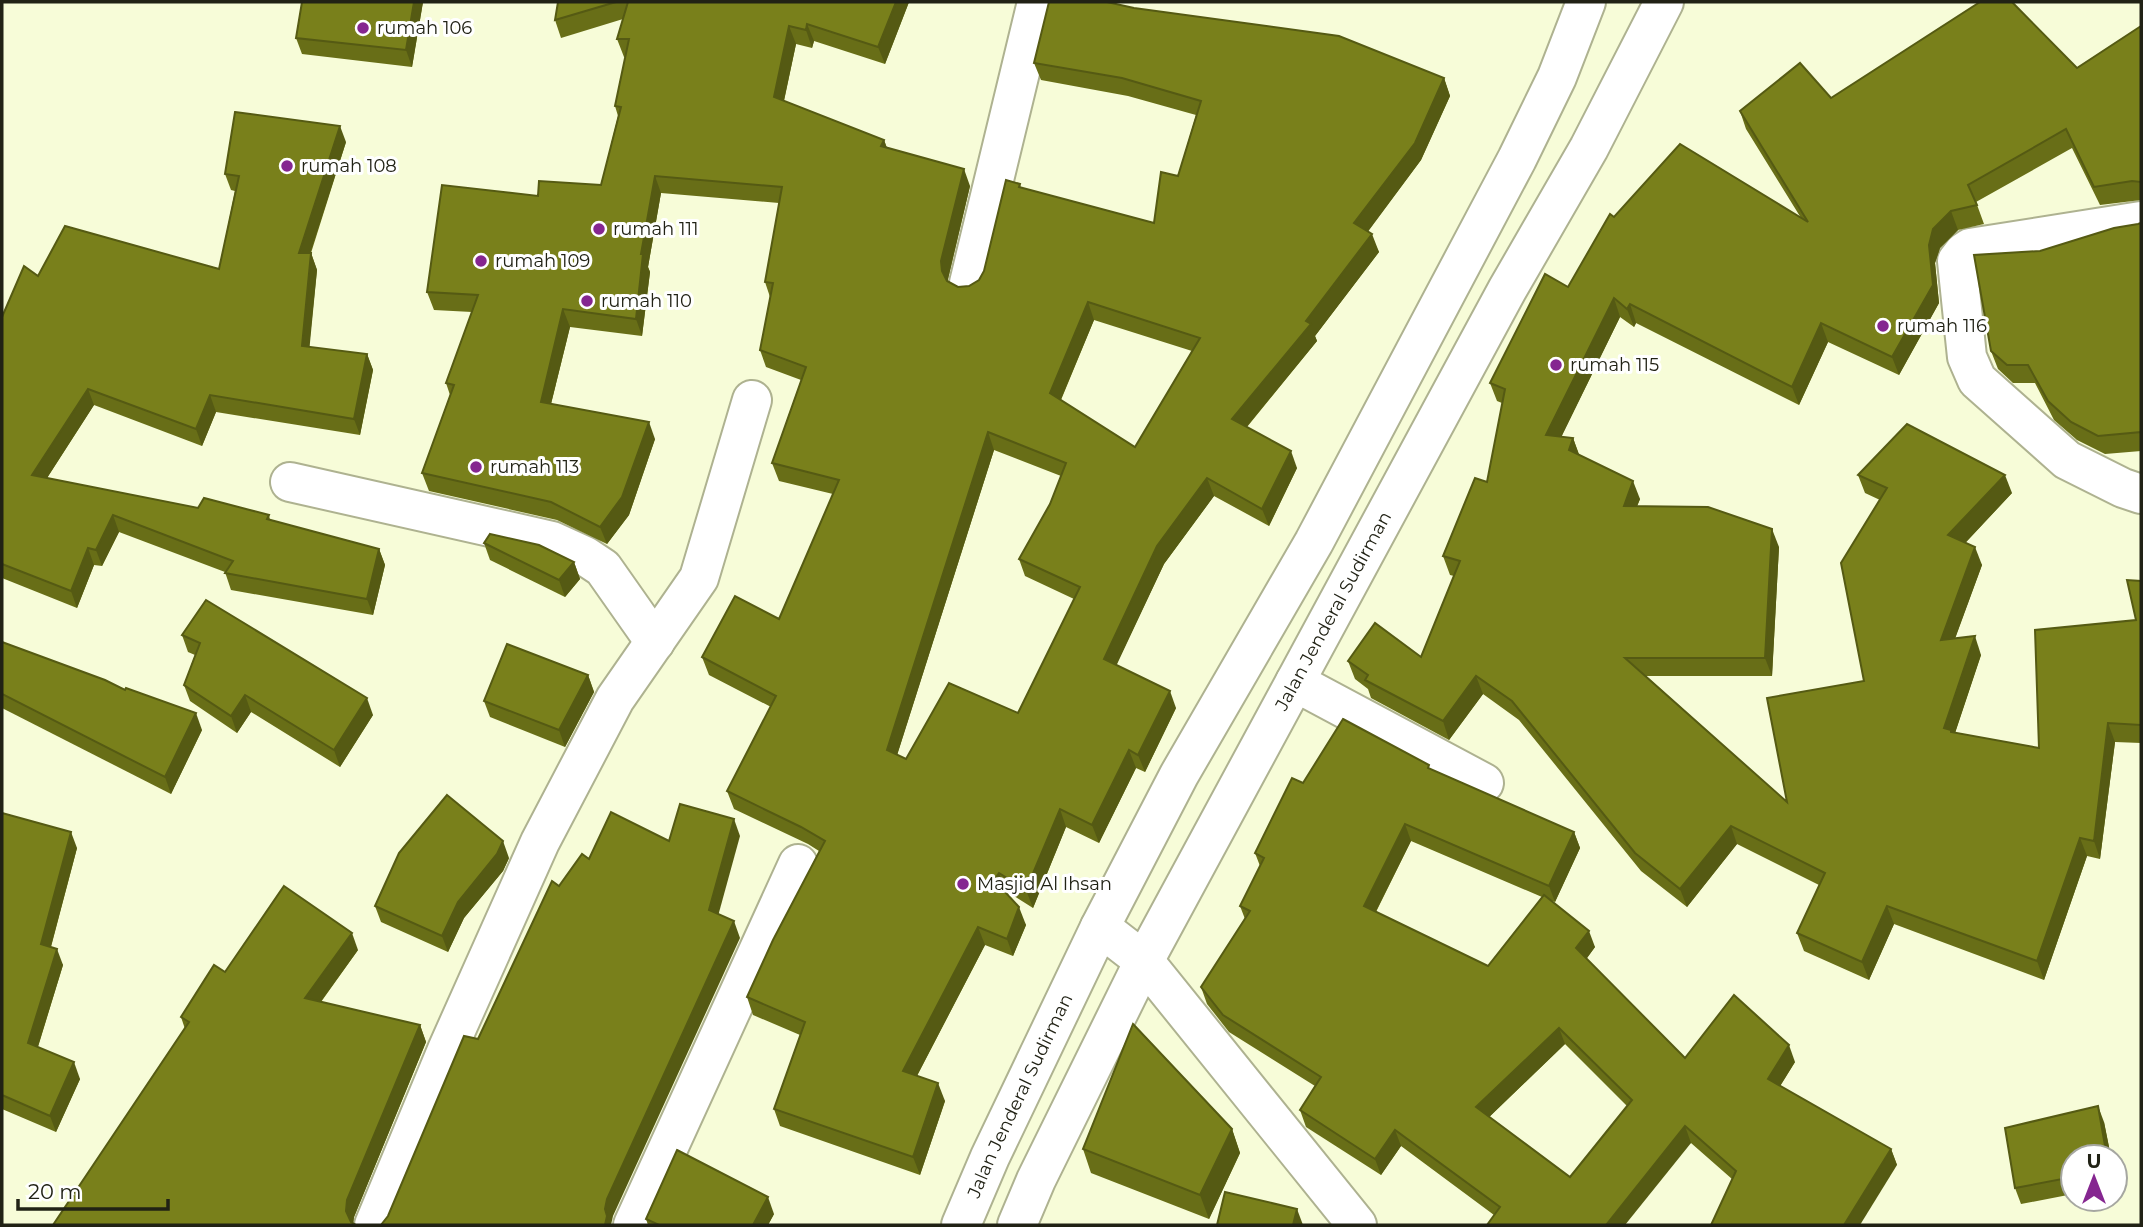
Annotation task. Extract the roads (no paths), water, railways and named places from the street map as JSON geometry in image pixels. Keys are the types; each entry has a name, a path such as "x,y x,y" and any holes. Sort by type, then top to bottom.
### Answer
{"street":[{"path":"969,283 1037,2"},
{"name":"Jalan Jenderal Sudirman","path":"961,1225 1100,927 1179,775 1314,542 1517,159 1557,77 1586,2"},
{"name":"Jalan Jenderal Sudirman","path":"1017,1225 1036,1180 1144,961 1507,290 1589,148 1664,2"},
{"path":"2141,221 1970,248 1957,261 1967,357 1977,380 2067,460 2141,494"},
{"path":"374,1225 447,1050 540,842 615,699 699,578 752,400"},
{"path":"290,482 552,541 585,556 603,568 654,642"},
{"path":"1295,682 1484,783"},
{"path":"633,1225 798,864"},
{"path":"1100,927 1144,961 1357,1225"}],"place":[{"name":"rumah 106","path":"363,28"},
{"name":"rumah 108","path":"287,166"},
{"name":"rumah 111","path":"599,229"},
{"name":"rumah 109","path":"481,261"},
{"name":"rumah 110","path":"587,301"},
{"name":"rumah 116","path":"1883,326"},
{"name":"rumah 115","path":"1556,365"},
{"name":"rumah 113","path":"476,467"},
{"name":"Masjid Al Ihsan","path":"963,884"}]}
